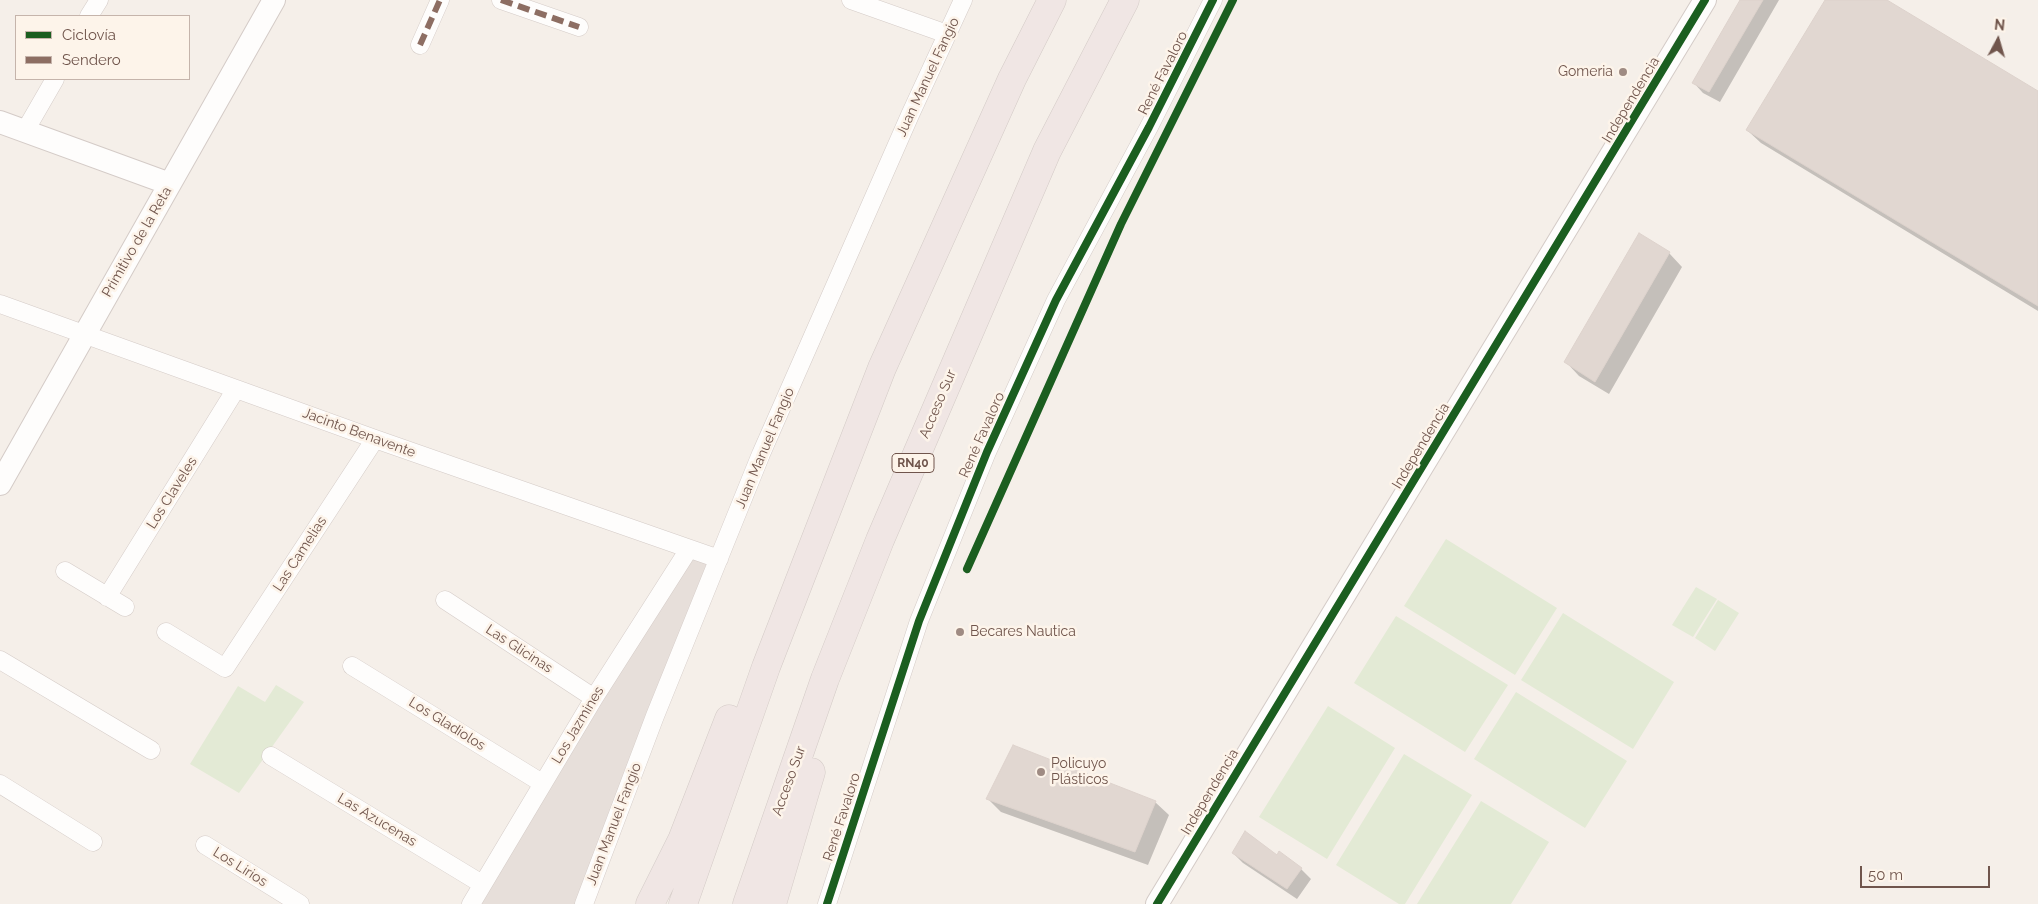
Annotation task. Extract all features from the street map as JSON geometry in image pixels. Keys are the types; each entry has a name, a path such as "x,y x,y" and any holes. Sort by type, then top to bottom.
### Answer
{"highway":[{"path":"683,904 766,667 882,368 1012,79 1052,0"},
{"name":"Acceso Sur","path":"746,904 822,688 880,540 1048,151 1125,0"},
{"path":"772,904 792,831 840,686 1045,196 1108,33"},
{"path":"650,904 682,840 828,460 882,368"}],"street":[{"path":"90,15 98,0"},
{"name":"Primitivo de la Reta","path":"1,478 274,0"},
{"path":"420,45 440,0"},
{"path":"501,0 579,27"},
{"path":"851,0 947,34"},
{"name":"Juan Manuel Fangio","path":"584,904 655,716 719,559 812,338 947,34 964,0"},
{"name":"René Favaloro","path":"827,904 919,621 987,452 1056,300 1149,127 1213,0"},
{"name":"Independencia","path":"1157,904 1705,0"},
{"path":"25,131 54,80"},
{"path":"0,122 170,184"},
{"name":"Jacinto Benavente","path":"0,304 375,440 719,559"},
{"name":"Los Claveles","path":"107,597 236,389"},
{"name":"Las Camelias","path":"166,632 225,668 375,440"},
{"name":"Los Jazmines","path":"470,904 594,698 689,549"},
{"path":"64,571 125,607"},
{"name":"Las Glicinas","path":"445,600 594,698"},
{"path":"0,660 152,750"},
{"name":"Los Gladiolos","path":"352,666 542,783"},
{"name":"Las Azucenas","path":"271,756 482,884"},
{"path":"0,784 93,842"},
{"name":"Los Lirios","path":"205,845 300,904"}],"shaded area":[{"path":"689,549 719,559 584,904 471,904"}],"green space":[{"path":"1446,539 1557,608 1515,675 1404,606"},
{"path":"1696,587 1717,599 1693,637 1672,625"},
{"path":"1718,600 1739,613 1715,651 1695,638"},
{"path":"1563,613 1674,682 1633,749 1521,680"},
{"path":"1396,616 1508,685 1465,752 1354,683"},
{"path":"276,685 304,702 239,793 190,764 238,686 265,702"},
{"path":"1516,692 1627,761 1585,828 1474,759"},
{"path":"1328,706 1395,748 1327,859 1259,817"},
{"path":"1404,754 1472,795 1405,904 1399,904 1336,865"},
{"path":"1481,801 1549,842 1511,904 1417,904"}],"building":[{"path":"1740,0 1763,0 1709,92 1692,83"},
{"path":"1825,0 1887,0 2038,91 2038,306 1746,130"},
{"path":"1639,233 1670,252 1595,382 1564,362"},
{"name":"Policuyo Plásticos","path":"1013,745 1156,801 1135,852 986,799"},
{"path":"1245,831 1277,855 1279,851 1302,868 1287,889 1232,853"}],"marked path":[{"path":"420,45 440,0"},
{"path":"501,0 579,27"}],"cycle path":[{"path":"827,904 919,621 987,452 1056,300 1149,127 1213,0"},
{"path":"967,569 1121,224 1233,0"},
{"path":"1157,904 1705,0"}],"place":[{"name":"Gomeria","path":"1623,72"},
{"name":"Becares Nautica","path":"960,632"},
{"name":"Policuyo Plásticos","path":"1041,772"}]}
